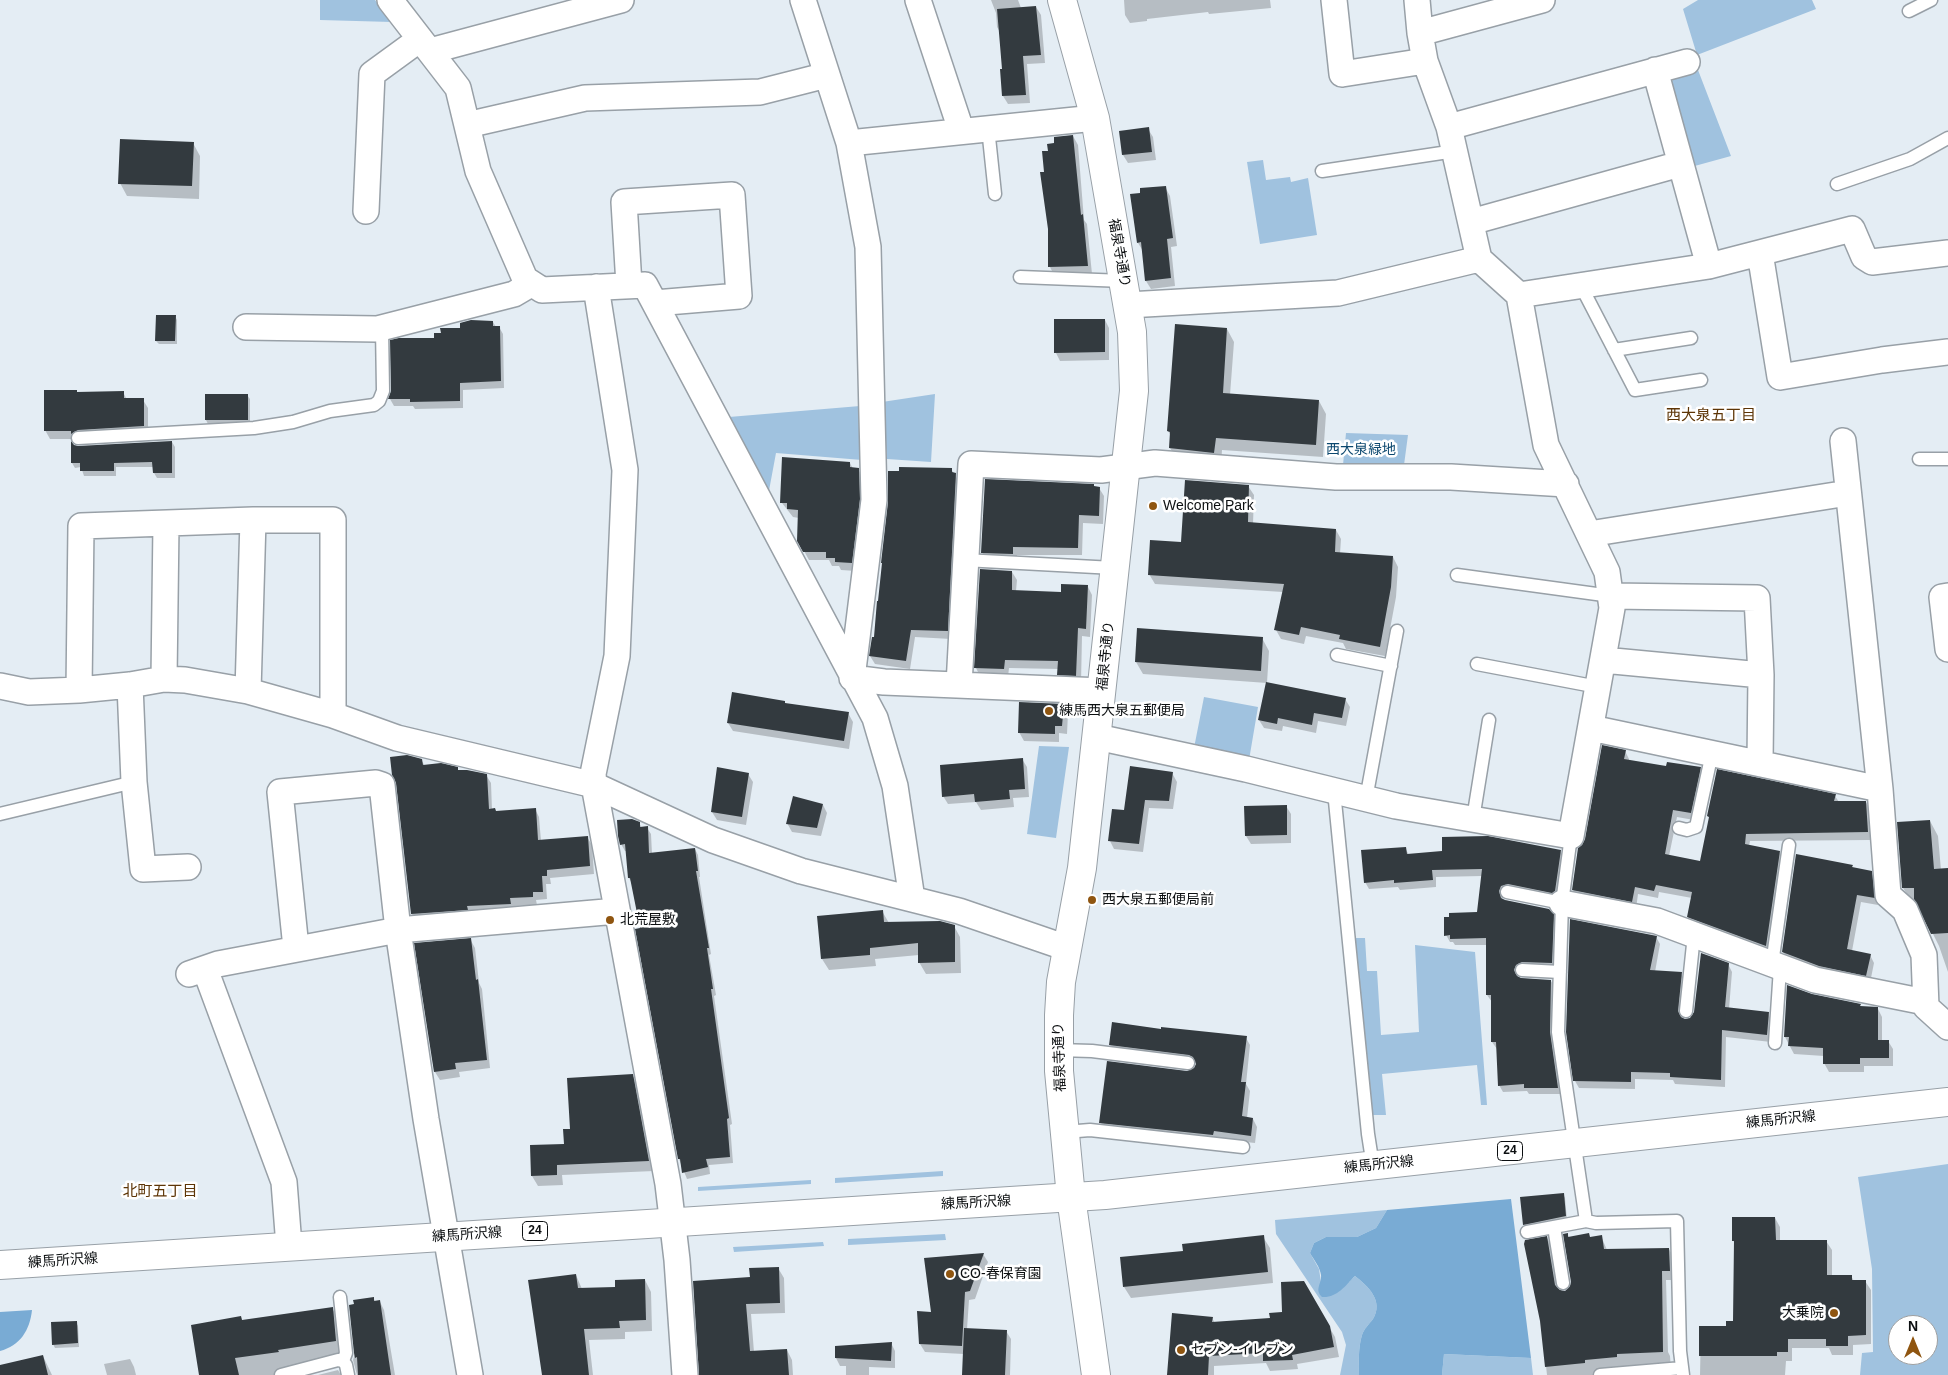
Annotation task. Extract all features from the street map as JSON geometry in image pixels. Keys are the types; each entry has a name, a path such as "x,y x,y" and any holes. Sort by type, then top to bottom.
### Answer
{"main road":[{"name":"福泉寺通り","path":"1062,0 1095,118 1134,347 1134,391 1102,691 1082,868 1060,998 1058,1050 1071,1197 1096,1375"},
{"name":"練馬所沢線","path":"0,1265 1071,1197 1373,1166 1948,1102"}],"street":[{"path":"390,0 458,88 478,170 525,279 542,290 645,285 852,678 875,718 894,786 912,899"},
{"path":"366,211 372,74 425,45 618,0"},
{"path":"803,0 849,143 868,247 870,396 875,473 874,500 852,678"},
{"path":"918,0 961,130"},
{"path":"1334,0 1342,74 1425,61"},
{"path":"1097,737 1246,769 1396,806 1571,836 1612,608 1611,596 1606,572 1546,445 1518,295 1479,259 1449,127 1425,61 1417,0"},
{"path":"1420,33 1542,0"},
{"path":"1449,127 1687,62"},
{"path":"1655,70 1708,266"},
{"path":"467,125 585,98 760,92 827,75"},
{"path":"849,143 961,130 1095,118"},
{"path":"1471,222 1680,164"},
{"path":"630,285 624,202 732,195 739,296 655,303"},
{"path":"1518,295 1708,266 1852,229 1864,257 1872,262 1948,253"},
{"path":"1760,253 1780,377 1948,352"},
{"path":"1126,293 1338,293 1479,259"},
{"path":"246,327 382,328 514,294 531,284"},
{"path":"596,287 625,470 617,656 593,774 673,1222 685,1375"},
{"path":"1843,442 1880,789 1888,895 1905,910 1924,955 1924,1002 1926,1007 1948,1027"},
{"path":"959,685 970,464 1101,470 1155,463 1336,477 1451,477 1566,484"},
{"path":"1589,534 1848,492"},
{"path":"78,690 81,526 253,520 333,520 332,715"},
{"path":"248,691 253,520"},
{"path":"164,679 166,524"},
{"path":"1611,596 1757,598 1760,675 1760,762"},
{"path":"1948,596 1942,596 1948,649"},
{"path":"1603,660 1760,675"},
{"path":"852,678 884,682 1102,691"},
{"path":"0,686 28,692 78,690 130,685 164,679 185,680 248,691 332,715 396,738 594,785 713,840 801,871 959,911 1067,948"},
{"path":"130,685 134,782 142,869 188,867"},
{"path":"1591,728 1760,762 1880,789"},
{"path":"296,948 280,792 376,783 382,785 398,930 426,1119 470,1375"},
{"path":"1562,903 1656,921 1815,980 1924,1002"},
{"path":"289,1246 284,1182 197,971 218,964 296,948 398,930 617,911"}],"lane":[{"path":"1909,11 1931,0"},
{"path":"988,128 994,194"},
{"path":"1837,184 1910,158 1948,138"},
{"path":"1322,171 1455,151"},
{"path":"1020,277 1126,293"},
{"path":"1581,286 1635,390 1701,380"},
{"path":"78,438 254,428 293,422 330,411 374,405 379,401 383,391 382,328"},
{"path":"1614,350 1691,338"},
{"path":"1919,459 1948,459"},
{"path":"964,560 1114,568"},
{"path":"1458,575 1611,596"},
{"path":"1366,799 1397,631"},
{"path":"1337,655 1391,666"},
{"path":"1477,664 1598,687"},
{"path":"1473,819 1489,720"},
{"path":"1679,828 1687,830 1696,827 1712,753"},
{"path":"0,814 134,782"},
{"path":"1334,791 1368,1134 1373,1166"},
{"path":"1571,836 1562,903 1558,1032 1576,1143 1586,1221"},
{"path":"1775,1043 1776,966 1789,845"},
{"path":"1507,892 1562,903"},
{"path":"1686,1011 1694,935"},
{"path":"1522,970 1560,972"},
{"path":"1058,1050 1092,1051 1188,1063"},
{"path":"1065,1132 1090,1130 1243,1147"},
{"path":"1527,1232 1586,1221 1596,1223 1677,1221 1680,1351 1683,1371 1600,1375"},
{"path":"1554,1227 1563,1283"},
{"path":"340,1297 346,1353 343,1361"},
{"path":"282,1375 338,1360 343,1361 346,1365 348,1375"}],"green space":[{"path":"320,0 375,0 392,22 320,20"},
{"path":"1698,0 1812,0 1816,9 1697,55 1683,9"},
{"path":"1698,70 1731,156 1691,167 1668,88 1674,78"},
{"path":"1263,160 1266,180 1290,177 1291,182 1308,178 1317,235 1260,244 1247,162"},
{"path":"935,394 931,462 887,459 882,402"},
{"path":"860,406 862,460 776,453 768,496 729,417"},
{"name":"西大泉緑地","path":"1346,433 1408,435 1404,465 1343,465"},
{"path":"1204,697 1258,707 1249,760 1194,748"},
{"path":"1039,746 1069,747 1056,838 1027,834"},
{"path":"1353,938 1365,938 1367,971 1377,971 1381,1035 1419,1032 1415,945 1475,952 1487,1105 1481,1105 1477,1065 1382,1074 1386,1115 1373,1115"},
{"path":"1948,1164 1948,1375 1860,1375 1862,1353 1873,1352 1872,1269 1858,1177"},
{"path":"943,1171 943,1176 835,1183 835,1178"},
{"path":"811,1180 811,1184 698,1191 698,1187"},
{"path":"1387,1210 1376,1228 1357,1237 1326,1237 1314,1243 1310,1253 1319,1269 1321,1282 1349,1282 1355,1276 1365,1284 1376,1300 1376,1312 1362,1335 1359,1375 1340,1375 1346,1345 1342,1332 1276,1234 1275,1220"},
{"path":"945,1234 946,1240 848,1245 848,1239"},
{"path":"823,1242 824,1246 734,1252 733,1247"},
{"path":"1444,1354 1531,1358 1533,1375 1442,1375"}],"shaded area":[{"path":"1511,1199 1531,1358 1444,1354 1442,1375 1359,1375 1362,1335 1376,1312 1376,1300 1365,1284 1355,1276 1332,1296 1322,1297 1318,1289 1321,1278 1320,1272 1310,1253 1314,1243 1326,1237 1357,1237 1376,1228 1387,1210"},
{"path":"32,1310 29,1324 23,1336 7,1349 0,1351 0,1312"}],"building":[{"path":"1036,6 1041,55 1023,56 1026,95 1002,96 1000,69 1002,69 997,9"},
{"path":"1149,127 1152,152 1122,155 1119,131"},
{"path":"1073,135 1088,266 1048,267 1048,229 1040,172 1044,172 1042,151 1048,151 1047,144 1054,143 1054,137"},
{"path":"120,139 194,142 192,186 118,184"},
{"path":"1166,186 1173,238 1167,239 1171,278 1145,281 1141,242 1137,243 1130,194 1140,193 1140,188"},
{"path":"156,315 176,315 175,341 155,341"},
{"path":"1054,319 1105,319 1105,352 1054,353"},
{"path":"471,320 493,321 493,326 500,326 501,381 460,383 460,401 410,402 410,399 388,399 391,391 390,340 399,338 434,338 434,333 441,333 440,328 460,328 460,323"},
{"path":"1175,324 1227,328 1223,393 1319,400 1316,445 1216,438 1214,453 1169,448 1170,432 1167,431"},
{"path":"44,390 77,390 77,392 124,391 124,398 144,398 144,426 78,430 71,434 71,431 44,431"},
{"path":"205,394 248,394 248,420 205,420"},
{"path":"71,441 74,445 78,446 172,441 172,473 153,473 152,462 114,463 114,471 80,471 80,463 71,463"},
{"path":"782,457 850,462 850,467 859,468 860,499 852,563 835,562 835,558 826,558 826,552 803,552 797,541 798,510 787,509 787,503 780,503"},
{"path":"899,467 952,468 952,472 956,473 948,631 911,630 906,661 869,656 872,637 874,637 882,563 888,502 888,471 899,471"},
{"path":"985,479 1094,484 1094,486 1100,487 1099,516 1079,515 1078,548 1013,547 1013,554 981,553"},
{"path":"1185,480 1249,485 1248,522 1336,529 1335,552 1393,556 1391,587 1380,647 1339,639 1340,635 1301,627 1299,635 1274,630 1284,584 1148,575 1150,540 1181,542"},
{"path":"980,569 1012,571 1012,590 1061,592 1061,584 1088,585 1086,629 1078,628 1076,676 1057,675 1058,661 1005,660 1004,669 974,668"},
{"path":"1137,628 1263,637 1261,671 1135,662"},
{"path":"1266,682 1346,698 1342,718 1314,713 1312,725 1278,718 1277,724 1258,720"},
{"path":"732,692 785,701 785,703 849,712 844,741 727,723"},
{"path":"1019,702 1064,704 1062,726 1055,726 1055,734 1018,733"},
{"path":"1602,745 1626,750 1624,759 1666,766 1667,762 1701,767 1691,813 1673,810 1665,854 1700,861 1717,769 1836,794 1834,801 1866,801 1868,832 1746,834 1745,844 1780,851 1766,946 1687,917 1692,892 1656,885 1654,891 1635,887 1632,902 1572,890 1578,848 1585,839"},
{"path":"407,755 422,759 423,765 441,763 458,767 458,770 487,774 489,809 495,808 496,811 536,808 538,840 588,836 590,866 547,870 547,876 542,876 543,892 533,892 533,897 510,898 511,904 467,906 468,910 411,914 396,783 392,775 390,757"},
{"path":"1023,758 1025,789 1009,790 1010,799 975,802 974,794 942,797 940,765"},
{"path":"1130,766 1173,772 1169,801 1145,800 1139,844 1108,841 1112,809 1124,810"},
{"path":"717,767 749,773 742,817 711,812"},
{"path":"793,796 823,804 817,828 786,824"},
{"path":"1287,805 1287,835 1245,836 1244,806"},
{"path":"632,819 640,822 640,827 648,826 649,853 695,848 698,871 696,871 709,948 707,948 713,989 711,989 729,1118 727,1119 730,1157 706,1159 708,1167 682,1173 635,929 640,928 630,878 628,878 625,844 620,845 618,836 617,820"},
{"path":"1930,820 1934,869 1948,868 1948,933 1931,934 1914,899 1914,888 1902,888 1897,822"},
{"path":"1488,836 1561,850 1555,891 1552,893 1508,884 1501,886 1499,891 1501,898 1505,900 1549,909 1554,914 1552,963 1522,962 1516,965 1514,970 1517,976 1521,978 1551,980 1550,1032 1558,1088 1524,1088 1524,1084 1498,1086 1496,1042 1491,1042 1491,995 1486,995 1486,938 1450,939 1450,935 1444,936 1444,917 1449,917 1449,913 1477,912 1482,869 1432,870 1433,880 1394,883 1394,880 1364,883 1361,850 1406,847 1407,854 1442,851 1442,837"},
{"path":"1796,854 1853,865 1852,867 1872,871 1875,898 1857,895 1847,949 1871,954 1866,976 1819,966 1782,952"},
{"path":"883,910 884,922 940,921 955,925 955,962 918,963 918,943 870,948 870,955 821,959 817,916"},
{"path":"1570,919 1657,936 1650,970 1682,972 1678,1011 1681,1017 1685,1019 1690,1018 1694,1012 1701,953 1729,963 1725,1007 1769,1012 1767,1035 1722,1030 1721,1080 1670,1077 1670,1073 1631,1072 1631,1082 1573,1081 1566,1032"},
{"path":"471,938 476,980 478,979 487,1060 455,1063 456,1069 434,1072 414,943"},
{"path":"1787,985 1812,994 1861,1004 1860,1006 1878,1007 1878,1040 1889,1040 1889,1058 1860,1058 1860,1064 1823,1064 1823,1048 1788,1046 1789,1037 1784,1037"},
{"path":"1112,1022 1161,1029 1161,1027 1247,1036 1241,1082 1246,1082 1242,1116 1253,1118 1251,1136 1214,1131 1213,1135 1099,1123 1107,1061 1187,1071 1194,1068 1196,1064 1193,1057 1189,1055 1109,1045"},
{"path":"633,1074 649,1161 557,1165 557,1175 531,1176 530,1145 564,1144 563,1129 570,1129 567,1078"},
{"path":"1564,1193 1566,1216 1523,1225 1520,1197"},
{"path":"1732,1217 1775,1217 1776,1240 1827,1240 1827,1275 1852,1275 1852,1280 1866,1280 1866,1335 1848,1336 1848,1346 1826,1346 1826,1339 1788,1339 1788,1352 1777,1352 1777,1356 1699,1356 1699,1326 1726,1326 1726,1321 1733,1321 1734,1241 1732,1241"},
{"path":"1568,1233 1568,1237 1589,1233 1590,1237 1602,1235 1604,1249 1669,1248 1670,1271 1662,1271 1663,1352 1617,1354 1617,1357 1585,1360 1585,1363 1545,1367 1540,1321 1524,1244 1525,1240 1547,1236 1555,1285 1560,1290 1565,1291 1571,1282 1563,1234"},
{"path":"1264,1235 1268,1272 1123,1287 1120,1257 1183,1251 1182,1244"},
{"path":"984,1253 970,1291 965,1292 962,1346 919,1344 917,1311 931,1312 924,1258"},
{"path":"779,1267 780,1303 746,1304 750,1351 787,1349 789,1375 699,1375 693,1281 750,1277 749,1268"},
{"path":"576,1274 578,1288 615,1287 615,1280 645,1279 646,1320 619,1321 620,1328 584,1329 589,1375 542,1375 528,1280"},
{"path":"1304,1281 1330,1326 1334,1347 1292,1355 1293,1360 1263,1361 1263,1353 1209,1356 1208,1375 1167,1375 1172,1313 1213,1317 1212,1322 1270,1318 1269,1313 1282,1312 1281,1282"},
{"path":"374,1297 374,1301 380,1300 391,1375 358,1375 349,1305 354,1304 353,1300"},
{"path":"333,1307 336,1341 235,1358 239,1375 199,1375 191,1325 241,1316 242,1320"},
{"path":"77,1321 78,1343 52,1345 51,1322"},
{"path":"964,1328 1007,1330 1005,1375 962,1375"},
{"path":"892,1342 891,1361 835,1358 835,1346"},
{"path":"43,1355 48,1375 0,1375 0,1365"}],"place":[{"name":"Welcome Park","path":"1153,506"},
{"name":"練馬西大泉五郵便局","path":"1049,711"},
{"name":"西大泉五郵便局前","path":"1092,900"},
{"name":"北荒屋敷","path":"610,920"},
{"name":"CO-春保育園","path":"950,1274"},
{"name":"大乗院","path":"1834,1313"},
{"name":"セブン-イレブン","path":"1181,1350"}],"district":[{"name":"西大泉五丁目","path":"1711,416"},
{"name":"北町五丁目","path":"160,1192"}]}
